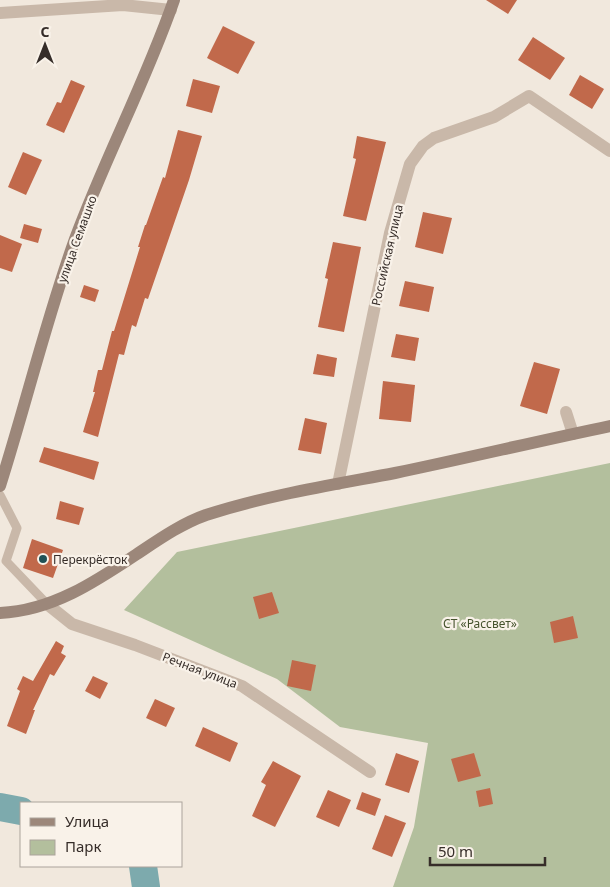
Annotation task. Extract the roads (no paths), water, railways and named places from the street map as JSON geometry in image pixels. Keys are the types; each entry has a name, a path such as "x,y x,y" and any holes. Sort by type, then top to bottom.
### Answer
{"street":[{"path":"0,13 123,5 172,5"},
{"name":"улица Семашко","path":"0,486 55,299 75,239 97,183 151,62 172,5"},
{"name":"Российская улица","path":"338,484 390,233 410,164 423,146 434,138 494,117 530,96 610,151"},
{"path":"566,412 573,434"},
{"path":"0,613 14,613 46,604 73,593 100,578 175,529 204,516 249,502 610,426"},
{"name":"Речная улица","path":"46,604 72,624 135,645 242,686 370,772"}],"lane":[{"path":"0,494 18,528 3,559 46,604"}],"waterway":[{"path":"0,807 20,811"},
{"path":"143,867 146,887"}],"place":[{"name":"Перекрёсток","path":"43,559"}],"park label":[{"name":"СТ «Рассвет»","path":"480,623"}]}
